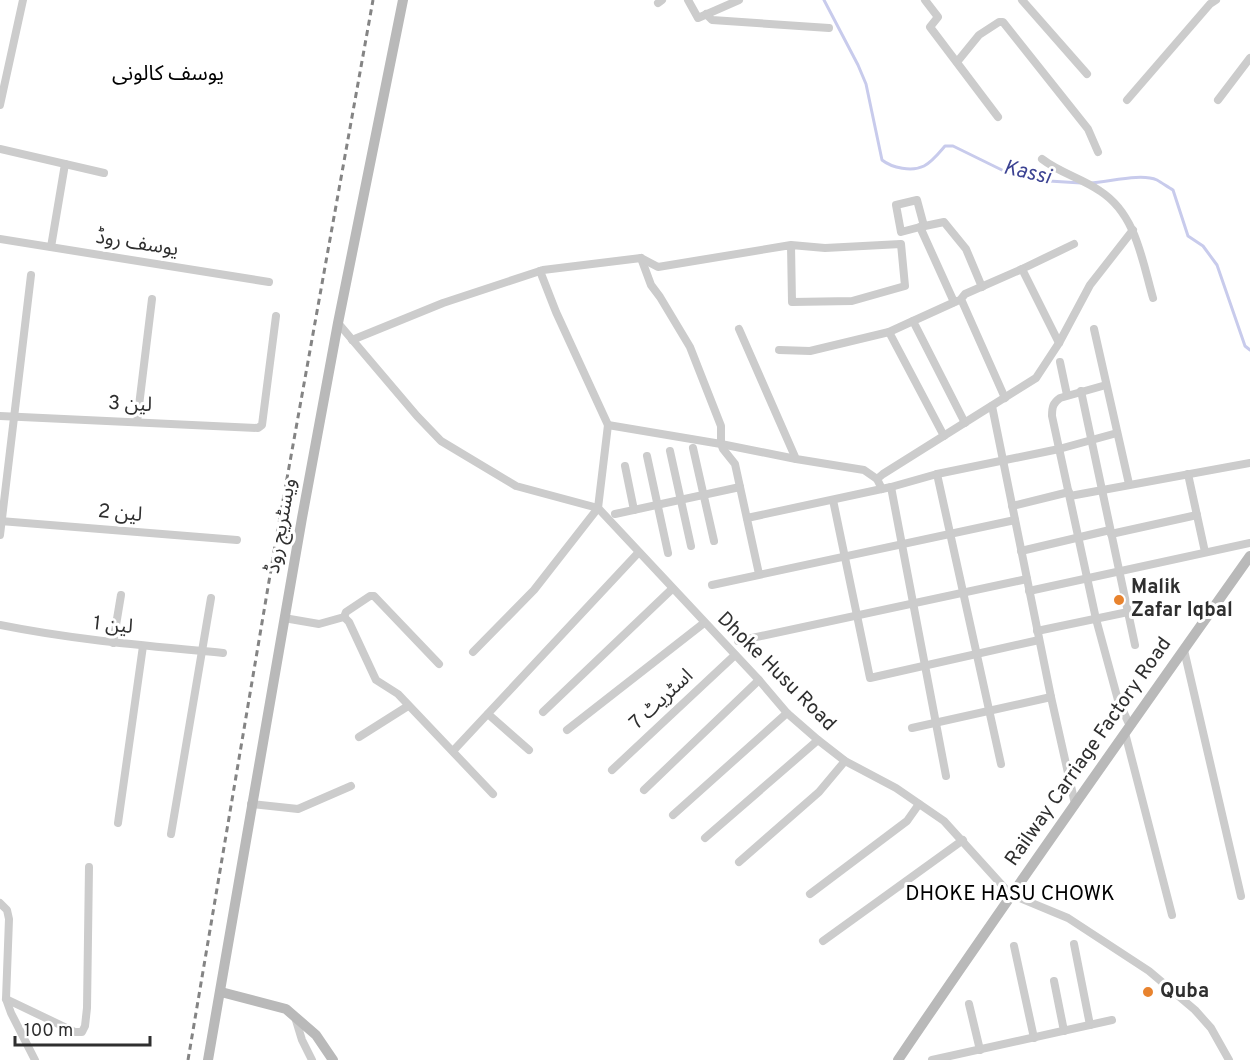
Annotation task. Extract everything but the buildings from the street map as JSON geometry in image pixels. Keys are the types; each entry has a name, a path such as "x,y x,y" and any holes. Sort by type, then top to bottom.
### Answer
{"main road":[{"name":"ویسٹریج روڈ","path":"208,1060 251,804 338,322 403,0"},
{"name":"Railway Carriage Factory Road","path":"898,1060 1010,894 1250,556"},
{"path":"221,992 286,1010 316,1035 333,1060"}],"street":[{"path":"0,105 4,62 23,0"},
{"path":"688,0 698,18 739,0"},
{"path":"925,0 938,17 930,27 998,117"},
{"path":"1022,0 1088,74"},
{"path":"1126,100 1216,0"},
{"path":"706,14 712,20 829,28"},
{"path":"957,62 979,35 999,22 1003,22 1088,129 1098,152"},
{"path":"1218,100 1250,57"},
{"path":"0,149 104,173"},
{"path":"1042,159 1063,173 1098,189 1113,200 1133,230 1153,298"},
{"path":"51,247 65,164"},
{"path":"982,287 966,249 944,222 922,227 901,232 896,205 917,200 922,227 1005,398"},
{"path":"877,479 1036,378 1059,343 1090,285 1133,230"},
{"name":"یوسف روڈ","path":"0,239 269,282"},
{"path":"352,340 443,303 540,271 641,258 658,267 791,245 825,248 901,244 905,286 852,301 792,302 791,245"},
{"path":"779,350 810,351 889,332 1074,244"},
{"path":"641,258 651,285 690,347 721,426 723,449 735,464 759,574"},
{"path":"1022,269 1059,343"},
{"path":"473,652 534,590 598,508 608,425 556,312 540,271"},
{"path":"0,536 31,275"},
{"path":"137,422 152,298"},
{"name":"لین 3","path":"0,416 258,428 262,424 276,316"},
{"path":"913,321 965,423"},
{"path":"338,322 410,408 441,441 516,486 598,508"},
{"path":"739,329 796,459"},
{"path":"1094,329 1129,484"},
{"path":"889,332 944,436"},
{"path":"1060,362 1067,395"},
{"path":"1106,385 1067,395 1054,402 1052,409 1096,619 1128,730 1172,915"},
{"path":"1081,391 1135,645"},
{"path":"992,406 1075,805"},
{"path":"608,425 864,470 877,479 882,489"},
{"path":"747,518 891,488 937,474 1059,449 1117,433"},
{"path":"693,448 714,541"},
{"path":"670,451 691,546"},
{"path":"647,456 668,553"},
{"path":"1012,506 1250,463"},
{"path":"625,466 634,510"},
{"path":"937,474 1001,764"},
{"path":"1188,474 1205,552"},
{"path":"615,514 740,487"},
{"path":"891,488 946,776"},
{"path":"833,500 870,678 1039,640"},
{"name":"Dhoke Husu Road","path":"598,508 787,713 844,761 896,788 944,821 1010,894 1068,918 1149,971 1195,1010 1211,1028 1229,1060"},
{"path":"1021,551 1078,537 1197,515"},
{"path":"712,585 1015,520"},
{"name":"لین 2","path":"1,521 237,540"},
{"path":"1029,591 1250,543"},
{"path":"453,751 638,553"},
{"path":"738,641 1027,579"},
{"path":"543,712 672,589"},
{"path":"112,643 121,595"},
{"path":"284,618 319,624 344,617 346,612 370,596 374,596 439,664"},
{"path":"171,834 211,598"},
{"path":"1037,631 1128,612"},
{"path":"344,617 349,622 376,680 398,694 493,794"},
{"path":"567,730 704,623"},
{"name":"لین 1","path":"0,625 42,634 112,643 223,652"},
{"path":"118,823 143,646"},
{"path":"1184,650 1241,896"},
{"name":"اسٹریٹ 7","path":"612,770 735,655"},
{"path":"644,790 759,680"},
{"path":"912,728 1051,697"},
{"path":"359,737 408,706"},
{"path":"673,815 787,713"},
{"path":"488,714 529,750"},
{"path":"705,838 818,740"},
{"path":"739,862 819,792 844,761"},
{"path":"251,804 298,809 351,786"},
{"path":"810,894 907,821 919,804"},
{"path":"823,940 963,840"},
{"path":"6,999 75,1032 82,1032 87,1008 90,867"},
{"path":"0,903 7,910 9,919 6,999 35,1060"},
{"path":"1074,944 1090,1025"},
{"path":"1014,946 1034,1038"},
{"path":"1054,981 1064,1031"},
{"path":"969,1004 980,1050"},
{"path":"295,1016 302,1040 312,1060"},
{"path":"932,1060 1112,1020"}],"waterway":[{"name":"Kassi","path":"824,0 866,84 882,160 891,165 914,169 930,162 945,146 953,146 1008,173 1049,181 1081,183"},
{"name":"Kassi","path":"1090,183 1142,177 1157,180 1173,190 1188,236 1203,246 1217,265 1245,346 1250,350"}],"railway":[{"path":"188,1060 277,534 373,0"}],"place":[{"name":"Malik Zafar Iqbal","path":"1119,600"},
{"name":"Quba","path":"1148,992"}],"district":[{"name":"یوسف کالونی","path":"168,74"},
{"name":"DHOKE HASU CHOWK","path":"1010,894"}]}
